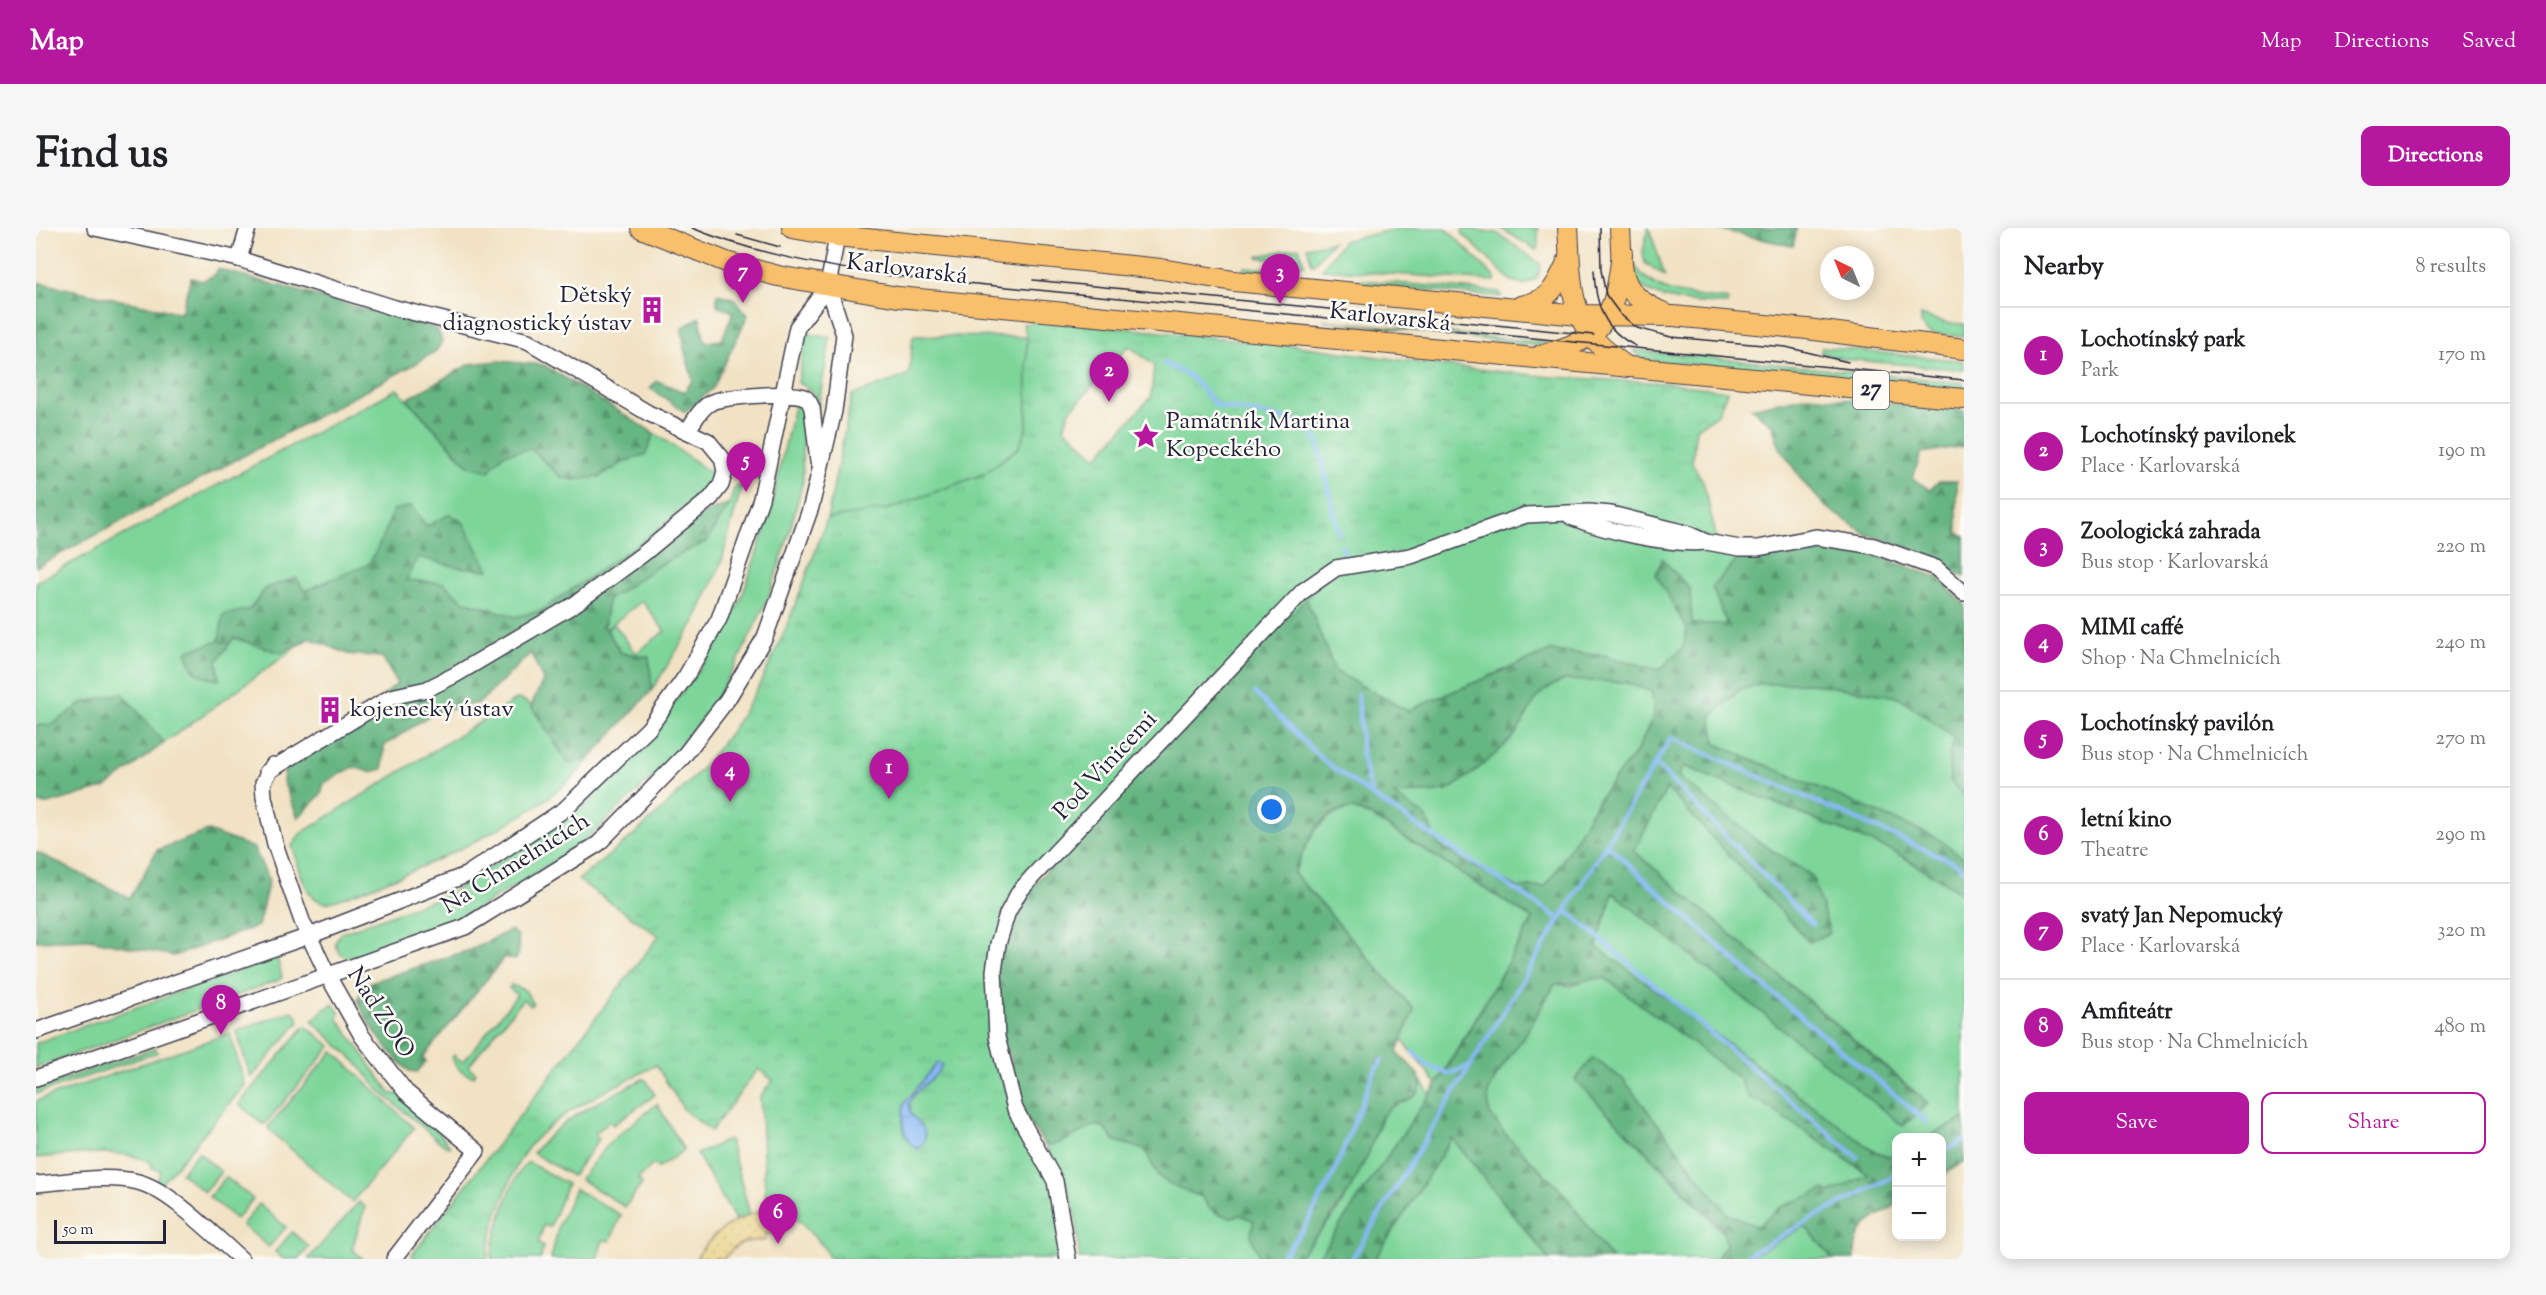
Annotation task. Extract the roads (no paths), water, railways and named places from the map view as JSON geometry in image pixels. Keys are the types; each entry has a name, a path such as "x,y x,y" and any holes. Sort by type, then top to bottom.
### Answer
{"main road":[{"name":"Karlovarská","path":"641,228 681,246 729,263 778,276 898,297 1964,399"},
{"name":"Karlovarská","path":"792,228 837,236 1161,269 1234,280 1578,315 1673,316 1807,329 1964,349"},
{"path":"1568,228 1572,288 1578,315 1591,335 1627,367"},
{"path":"1531,358 1570,346 1591,335 1617,314 1614,304 1622,254 1620,228"},
{"name":"Karlovarská","path":"1622,254 1624,278 1632,293 1644,304 1673,316"},
{"path":"1506,308 1536,303 1546,298 1553,291 1570,256"}],"street":[{"path":"94,228 238,259 395,308 528,340 648,413 708,441 722,458 725,471 722,485 696,512 575,604 437,684 427,689 391,697 267,772"},
{"path":"238,259 248,228"},
{"name":"Na Chmelnicích","path":"36,1031 309,936 466,875 565,809 649,728 686,676 719,619 761,499 797,327 828,286 837,236"},
{"name":"Na Chmelnicích","path":"36,1078 465,927 598,844 683,757 727,700 765,637 811,507 834,411 844,335 828,286"},
{"path":"688,430 700,413 712,402 768,394 803,396 809,401 814,418 819,474"},
{"name":"Pod Vinicemi","path":"1068,1259 1055,1181 1015,1109 997,1037 994,971 998,944 1007,914 1019,892 1303,591 1336,568 1411,555 1526,515 1589,512 1611,514 1686,533 1706,542 1740,548 1758,548 1816,537 1874,546 1936,568 1964,593"},
{"path":"267,772 289,748"},
{"name":"Nad ZOO","path":"267,772 263,783 264,796 275,844 309,936 328,976 362,1036 406,1092 477,1151 394,1259"},
{"path":"36,1184 115,1179 138,1182 161,1192 241,1259"}],"water":[{"path":"937,1063 942,1064 940,1069 909,1104 912,1116 923,1127 925,1135 918,1149 909,1142 904,1130 904,1104"}],"waterway":[{"path":"1164,363 1190,376 1217,406 1304,424 1317,440 1339,533"},
{"path":"1342,545 1344,554"},
{"path":"1255,693 1323,760 1371,795 1560,919"},
{"path":"1358,694 1362,756 1371,795"},
{"path":"1352,1259 1671,738 1956,863 1964,870"},
{"path":"1655,764 1813,925"},
{"path":"1606,844 1750,974 1927,1122"},
{"path":"1566,910 1857,1157"},
{"path":"1413,1052 1427,1065 1448,1074 1471,1066"},
{"path":"1280,1259 1305,1227 1334,1173 1373,1074 1382,1060"},
{"path":"1946,1150 1964,1141"},
{"path":"1742,1259 1811,1219 1892,1177"}],"tram line":[{"path":"692,228 715,237 786,257 884,275 1964,380"},
{"path":"1600,228 1601,270 1606,295 1620,314 1637,328 1671,337 1786,347 1848,362"},
{"path":"737,235 780,247"},
{"path":"1594,270 1596,294 1603,315 1616,333 1636,346"},
{"path":"1033,280 1349,311"},
{"path":"1445,320 1594,335"}],"place":[{"name":"svatý Jan Nepomucký","path":"743,303"},
{"name":"Zoologická zahrada","path":"1280,304"},
{"name":"Dětský diagnostický ústav","path":"652,310"},
{"name":"Lochotínský pavilonek","path":"1109,402"},
{"name":"Památník Martina Kopeckého","path":"1146,436"},
{"name":"Lochotínský pavilón","path":"746,492"},
{"name":"kojenecký ústav","path":"330,710"},
{"name":"Lochotínský park","path":"889,799"},
{"name":"MIMI caffé","path":"730,802"},
{"name":"Amfiteátr","path":"221,1035"},
{"name":"letní kino","path":"778,1244"}]}
